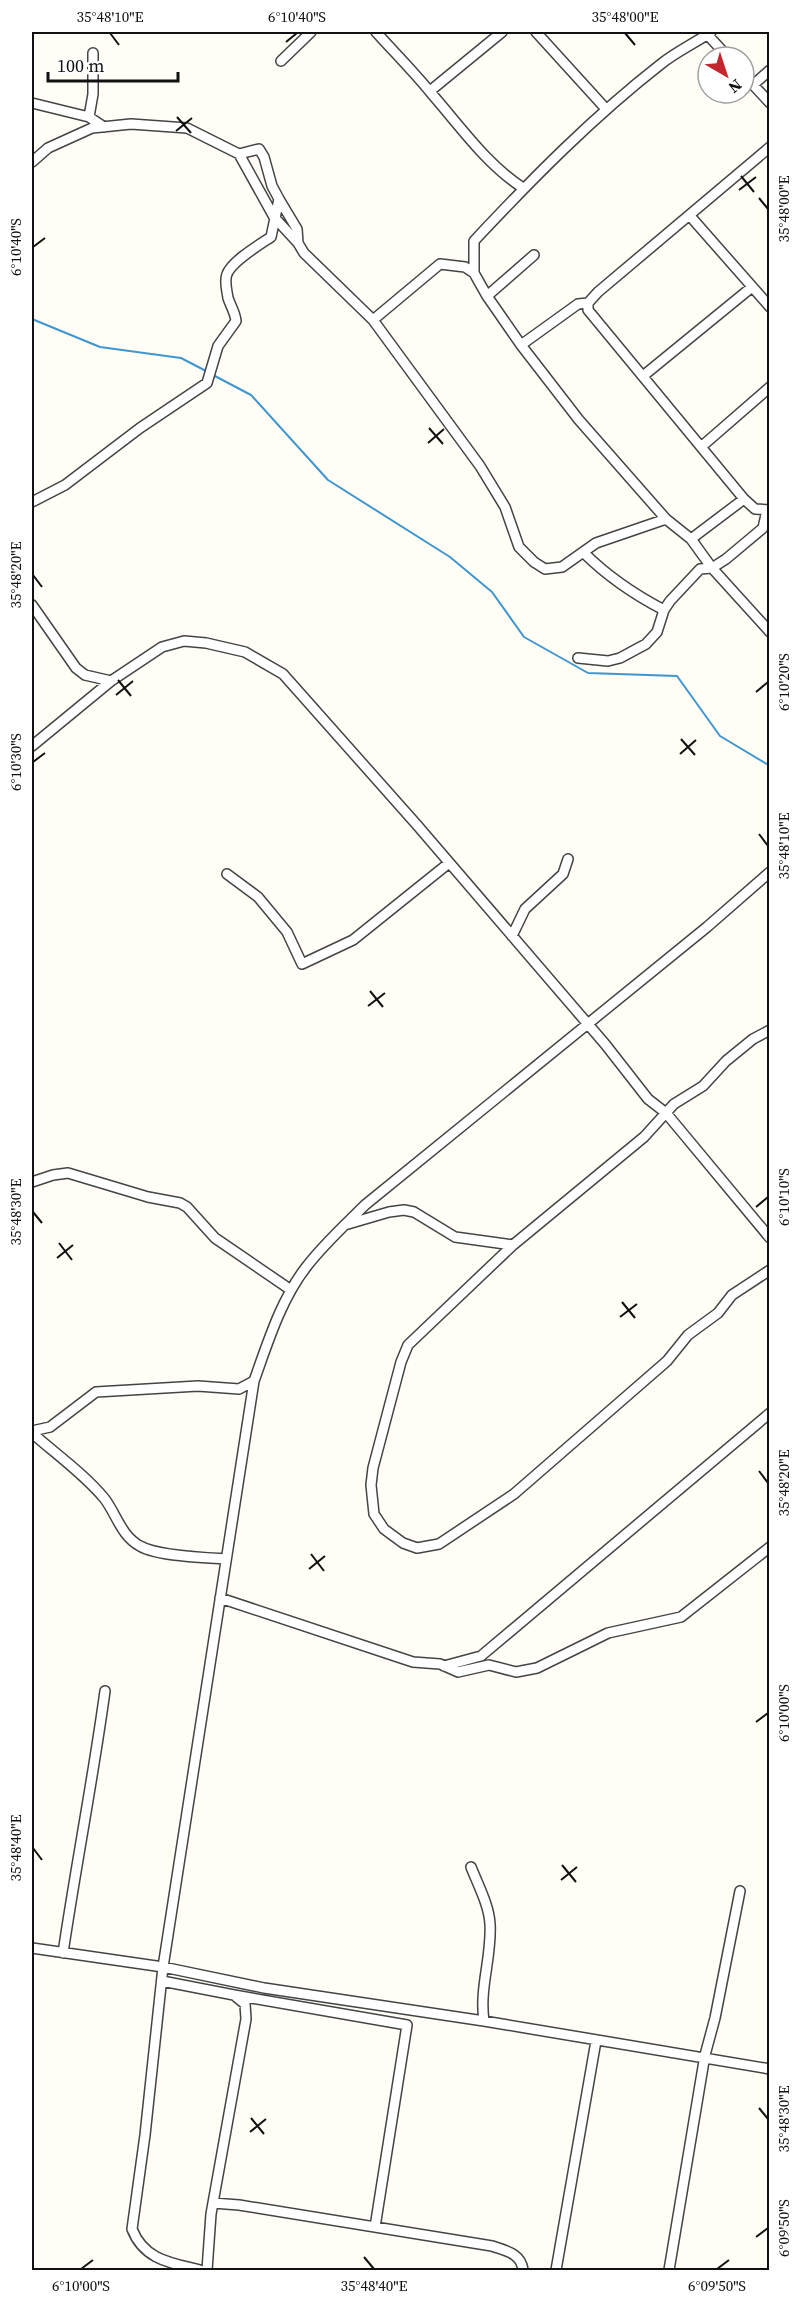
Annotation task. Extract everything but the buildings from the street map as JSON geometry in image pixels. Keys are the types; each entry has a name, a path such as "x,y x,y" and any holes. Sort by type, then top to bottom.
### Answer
{"street":[{"path":"280,61 310,32"},
{"path":"376,32 430,91 476,147 507,178 524,188"},
{"path":"430,91 502,32"},
{"path":"536,32 606,109"},
{"path":"474,273 474,241 524,188 606,109 663,63 707,32 718,45"},
{"path":"89,117 93,94 93,53"},
{"path":"756,82 770,70"},
{"path":"756,88 770,103"},
{"path":"32,103 89,117 104,127"},
{"path":"32,162 48,148 92,128 148,124 187,128 238,154 274,217 304,253 373,320 480,466 505,507 519,547 524,554 545,569 553,570 570,563 596,543 666,519"},
{"path":"578,658 608,661 620,658 654,637 664,610 700,569 712,568 726,559 763,528 768,510 755,509 744,499 588,310 588,303 598,291 770,147"},
{"path":"238,154 259,149 279,199 297,229 298,243"},
{"path":"32,502 65,484 207,382 218,346 236,321 226,283 227,273 249,252 271,237 279,199"},
{"path":"690,216 770,307"},
{"path":"487,296 534,255"},
{"path":"373,320 440,264 465,267 474,273 521,345 579,420 666,519 690,539 712,568 769,630"},
{"path":"642,376 752,287"},
{"path":"521,345 578,304 588,303"},
{"path":"701,447 770,387"},
{"path":"690,539 744,499"},
{"path":"583,552 599,567 644,600 664,610"},
{"path":"32,605 76,668 85,675 111,681"},
{"path":"32,746 111,681 162,647 184,641 206,643 245,652 283,674 587,1023 648,1099 666,1113 770,1238"},
{"path":"512,936 525,909 563,874 568,859"},
{"path":"227,874 258,897 287,932 302,964 353,940 449,863"},
{"path":"200,2271 168,2262 144,2250 132,2229 164,1967 254,1381 291,1290 306,1267 365,1206 707,927 770,872"},
{"path":"770,1030 753,1039 726,1061 703,1086 681,1098 644,1137 513,1245 408,1345 401,1362 373,1468 371,1485 374,1514 384,1529 403,1544 417,1548 439,1544 514,1494 667,1360 688,1335 718,1312 732,1295 770,1270"},
{"path":"32,1182 68,1173 148,1197 180,1203 210,1234 248,1263 291,1290"},
{"path":"345,1225 404,1210 414,1212 455,1237 513,1245"},
{"path":"32,1432 46,1429 96,1392 198,1386 239,1389 254,1381"},
{"path":"444,1666 481,1656 770,1413"},
{"path":"32,1432 92,1485 106,1501 127,1535 140,1547 173,1555 226,1559"},
{"path":"220,1598 406,1660 444,1666 458,1672 489,1665 516,1672 537,1668 609,1633 675,1620 690,1611 770,1547"},
{"path":"63,1953 74,1874 93,1779 105,1691"},
{"path":"471,1867 488,1911 490,1924 482,1998 484,2021"},
{"path":"669,2271 705,2059 740,1891"},
{"path":"32,1948 164,1967 264,1988 770,2068"},
{"path":"162,1981 407,2025 375,2227"},
{"path":"207,2271 213,2203 246,2019 245,2004 234,1995"},
{"path":"556,2271 596,2041"},
{"path":"213,2203 239,2205 492,2246 514,2253 522,2264 523,2271"}],"waterway":[{"path":"32,319 100,347 181,358 208,372"},
{"path":"213,375 251,395 328,480 450,557 492,592 524,637 588,673 677,676 720,736 770,766"}]}
